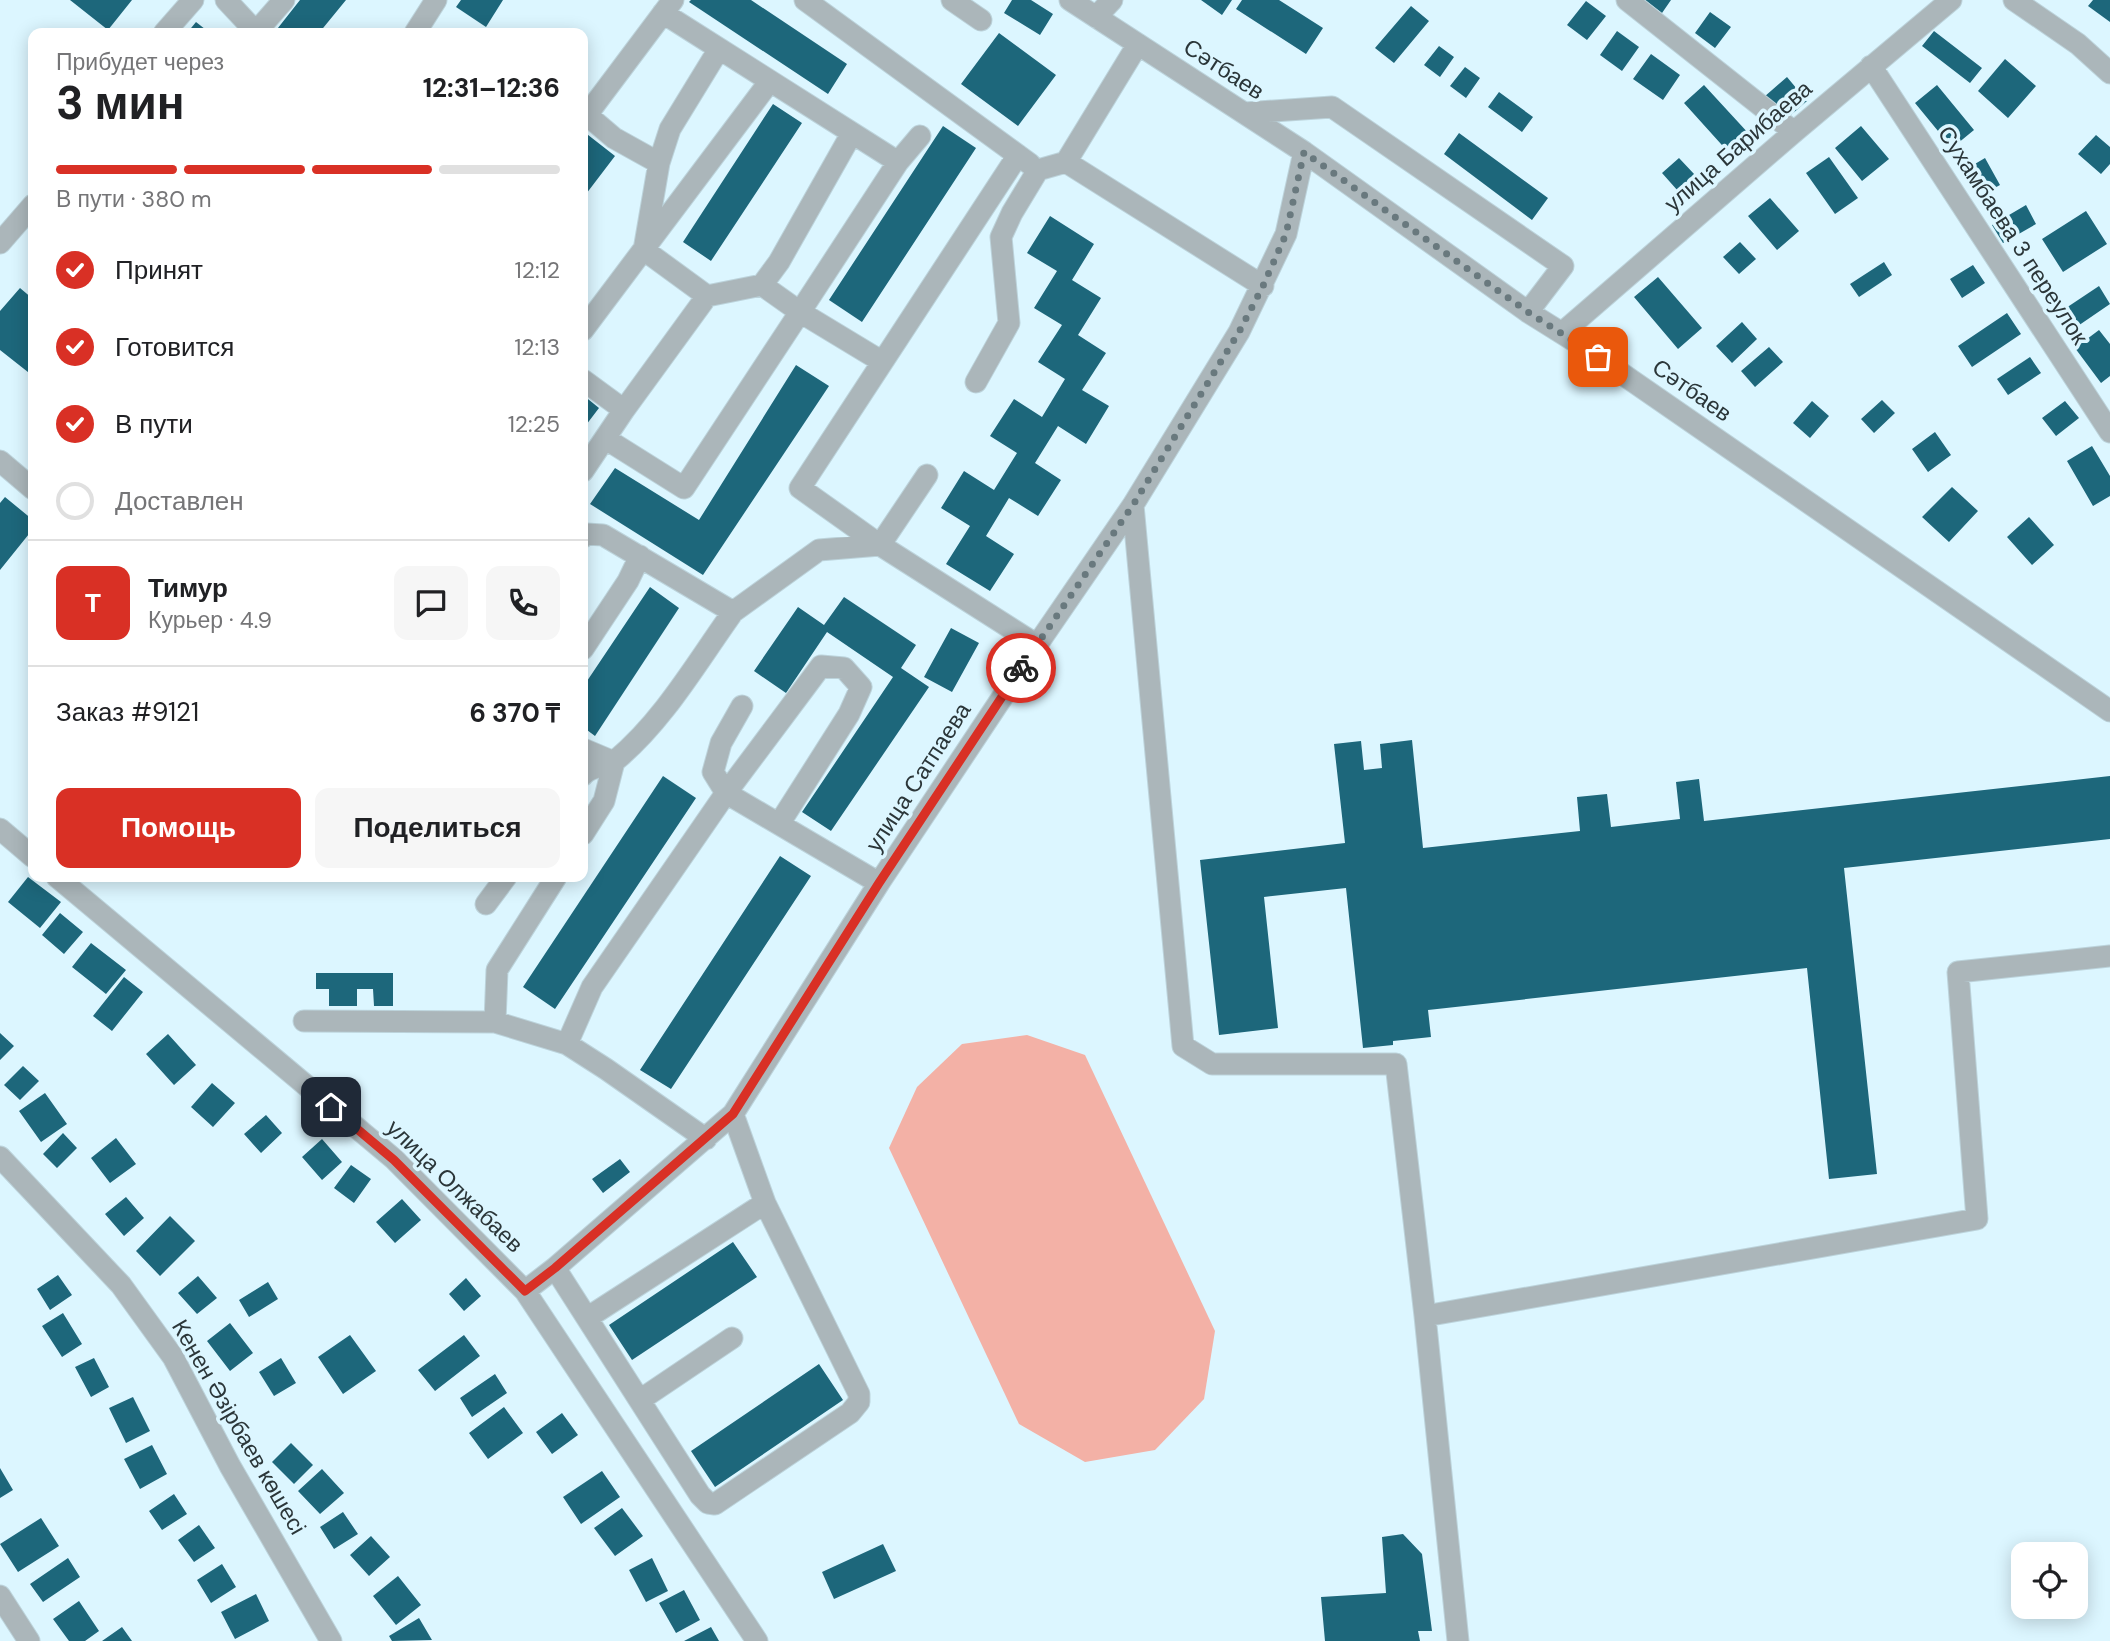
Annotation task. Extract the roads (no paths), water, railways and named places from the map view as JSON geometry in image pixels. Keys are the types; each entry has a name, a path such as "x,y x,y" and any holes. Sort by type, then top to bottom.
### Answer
{"street":[{"path":"168,28 193,0"},
{"path":"226,0 251,28"},
{"path":"260,28 284,0"},
{"path":"418,28 436,0"},
{"path":"805,0 1038,170"},
{"path":"952,0 981,20"},
{"name":"Сәтбаев","path":"1070,0 1304,152 1528,312 2109,711"},
{"path":"1096,17 1112,0"},
{"path":"1627,0 1794,132"},
{"name":"улица Барибаева","path":"1562,334 1794,132 1951,0"},
{"path":"2014,0 2078,44 2110,73"},
{"path":"588,114 668,7 719,49 898,162"},
{"path":"976,382 1009,323 1001,237 1012,213 1038,170 1066,162 1138,44"},
{"path":"644,250 659,163 670,129 719,49"},
{"name":"Сухамбаева 3 переулок","path":"1871,66 2110,432"},
{"path":"588,323 770,81"},
{"path":"1245,113 1332,107 1563,266 1528,312"},
{"path":"588,120 659,163"},
{"path":"588,464 707,296 762,285 779,262 852,133"},
{"path":"606,439 684,488 898,162 920,136"},
{"name":"улица Сатпаева","path":"525,1291 733,1114 879,883 1133,505 1239,332 1286,234 1304,152"},
{"path":"1018,155 800,488 880,545 1037,645"},
{"path":"1066,162 1263,286"},
{"path":"0,243 28,211"},
{"path":"644,250 707,296"},
{"path":"762,285 800,313 881,361"},
{"path":"588,384 624,410"},
{"path":"1,463 28,485"},
{"path":"880,545 928,475"},
{"path":"1133,505 1183,1046 1212,1064 1396,1064 1458,1641"},
{"path":"588,534 603,535 733,612"},
{"path":"588,770 614,762 662,712 733,612 819,550 880,545"},
{"path":"588,641 628,581 640,556"},
{"path":"567,1044 592,987 726,793 821,666 844,668 861,687 849,714 779,824"},
{"path":"742,706 721,743 713,772 726,793 879,883"},
{"path":"588,751 614,762"},
{"path":"588,826 604,801 614,762"},
{"path":"0,829 28,853"},
{"name":"улица Олжабаев","path":"63,882 394,1160 525,1291 757,1641"},
{"path":"486,904 502,882"},
{"path":"495,1022 497,970 553,882"},
{"path":"1425,1316 1977,1219 1958,972 2110,956"},
{"path":"304,1021 495,1022 567,1044 706,1139"},
{"path":"555,1268 700,1495 708,1503 715,1504 850,1413 859,1402 859,1394 765,1203 733,1114"},
{"name":"Кенен Әзірбаев көшесі","path":"0,1157 121,1285 173,1357 230,1466 331,1641"},
{"path":"587,1318 765,1203"},
{"path":"640,1401 732,1338"},
{"path":"0,1596 29,1641"}]}
